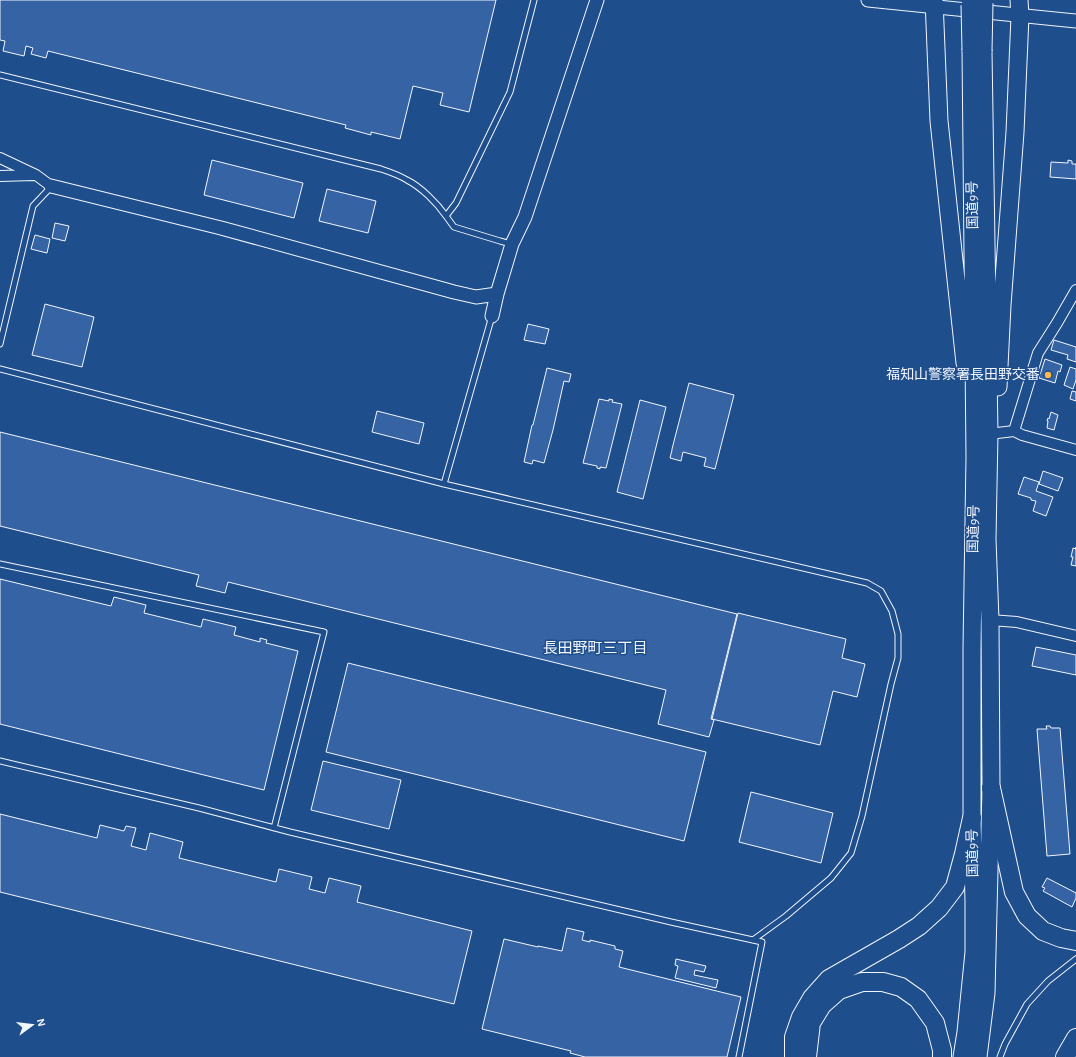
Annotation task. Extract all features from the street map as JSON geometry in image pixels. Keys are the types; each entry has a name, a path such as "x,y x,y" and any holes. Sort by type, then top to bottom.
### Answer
{"highway":[{"name":"国道9号","path":"962,1057 974,952 972,656 975,457 977,2"},
{"path":"934,4 939,121 975,457"},
{"path":"989,434 998,389 1002,305 1015,132 1020,8"},
{"name":"国道9号","path":"977,50 989,434 987,539 990,620 991,788 986,993 978,1057"},
{"path":"991,788 1014,892 1027,916 1043,931 1061,938 1076,941"},
{"path":"794,1057 794,1037 801,1017 812,998 829,980 919,926 939,908 955,887 972,818"},
{"path":"807,1057 811,1023 822,1005 839,990 862,982 883,982 901,987 918,999 935,1024 942,1050 942,1057"},
{"path":"1065,1057 1076,1038"}],"street":[{"path":"492,316 512,244 525,217 597,0"},
{"path":"868,0 1020,8 1076,21"},
{"path":"0,158 36,175 51,186 221,228 454,292 476,297 497,294"},
{"path":"0,176 36,175"},
{"path":"1014,431 1038,353 1076,290"},
{"path":"989,434 1014,431 1022,435 1076,450"},
{"path":"990,620 1018,622 1076,636"}],"lane":[{"path":"446,216 456,202 510,92 534,0"},
{"path":"0,75 381,169 408,180 417,186 442,209 454,227 500,242 512,244"},
{"path":"0,344 33,206 51,186"},
{"path":"444,484 492,316"},
{"path":"0,369 444,484 867,583 881,591 892,611 898,634 898,658 862,816 851,853 831,878 786,916 753,940"},
{"path":"0,564 324,632 274,828"},
{"path":"0,761 199,808 274,828 762,942 739,1057"},
{"path":"1000,1057 1005,1044 1027,1004 1048,981 1076,959"}],"building":[{"path":"0,0 496,0 469,112 440,105 443,93 413,86 400,139 371,132 371,135 345,128 346,125 48,51 46,58 31,54 33,48 26,46 24,56 3,51 5,41 0,40"},
{"path":"212,160 303,183 294,218 204,195"},
{"path":"1068,160 1072,161 1072,164 1076,164 1076,179 1050,177 1051,162 1068,163"},
{"path":"327,189 376,201 368,233 319,221"},
{"path":"55,223 69,226 65,241 52,238"},
{"path":"35,235 50,239 47,253 31,249"},
{"path":"45,304 94,317 82,367 32,355"},
{"path":"528,324 549,329 545,344 524,340"},
{"path":"1054,340 1076,347 1076,362 1067,359 1068,355 1051,350"},
{"path":"1045,359 1062,365 1060,372 1058,371 1055,383 1039,378"},
{"path":"1070,367 1076,369 1076,380 1073,389 1064,385"},
{"path":"547,368 571,374 569,382 564,381 544,463 533,460 532,464 524,462"},
{"path":"689,383 734,395 715,469 704,466 706,458 683,452 681,461 670,458"},
{"path":"1072,391 1076,392 1076,401 1070,399"},
{"path":"599,399 609,401 609,399 613,400 612,402 622,404 606,468 600,467 600,469 597,468 597,466 583,463"},
{"path":"640,400 666,407 643,499 617,492"},
{"path":"377,411 424,423 419,444 372,432"},
{"path":"1051,412 1058,415 1054,430 1047,428 1047,421"},
{"path":"0,432 737,614 711,719 714,720 709,737 658,724 666,690 228,582 225,593 196,586 199,575 0,526"},
{"path":"1043,471 1063,478 1058,491 1039,484"},
{"path":"1024,477 1039,482 1036,491 1053,497 1046,516 1033,511 1036,501 1018,494"},
{"path":"1073,548 1076,549 1076,566 1071,565 1073,557 1071,557"},
{"path":"0,579 111,606 114,597 146,605 144,613 201,627 203,619 236,627 234,635 260,642 260,638 267,640 266,643 298,651 264,790 0,724"},
{"path":"738,613 846,639 842,658 865,664 857,697 833,691 820,745 712,719"},
{"path":"1036,647 1076,655 1076,675 1032,666"},
{"path":"348,663 706,752 684,841 326,752"},
{"path":"1046,726 1050,726 1051,728 1060,728 1070,854 1047,856 1037,729 1047,729"},
{"path":"323,761 401,780 389,829 311,810"},
{"path":"751,792 833,813 821,863 739,842"},
{"path":"0,814 97,838 100,825 124,831 126,826 136,828 131,846 146,850 150,833 183,842 179,858 276,882 279,869 312,877 309,889 325,893 329,878 361,886 357,902 472,931 454,1004 0,892"},
{"path":"1047,878 1076,893 1076,898 1072,907 1043,891 1045,888 1042,887"},
{"path":"567,928 584,932 582,940 590,942 590,940 615,946 615,949 623,951 619,967 741,997 727,1057 585,1057 570,1053 571,1051 482,1029 504,939 562,951"},
{"path":"676,959 706,966 704,972 695,970 694,975 718,980 716,988 675,978 678,966 675,965"}],"place":[{"name":"福知山警察署長田野交番","path":"1048,375"}],"district":[{"name":"長田野町三丁目","path":"595,648"}]}
